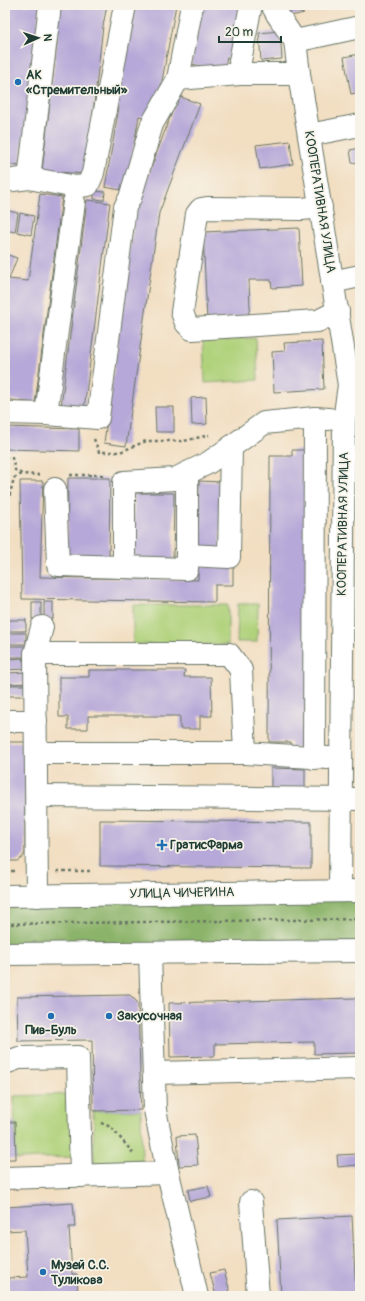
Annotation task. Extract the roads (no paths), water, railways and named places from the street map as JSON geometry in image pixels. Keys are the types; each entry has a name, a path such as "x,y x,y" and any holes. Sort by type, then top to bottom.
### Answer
{"street":[{"path":"29,178 50,5"},
{"path":"5,181 29,178 76,187 88,185 93,173 124,5"},
{"path":"5,413 46,414 98,418 125,208 130,198 152,124 178,79 192,5"},
{"path":"240,61 251,5"},
{"path":"272,5 295,41 360,27"},
{"name":"КООПЕРАТИВНАЯ УЛИЦА","path":"295,41 332,282 338,311 349,385 352,419 341,758 350,799 350,891"},
{"path":"178,79 240,74 299,74"},
{"path":"309,135 360,125"},
{"path":"46,414 74,202"},
{"path":"321,207 302,209 202,209 197,214 182,312 186,323 192,329 318,321 338,311"},
{"path":"332,282 360,276"},
{"path":"124,567 124,482 175,479 208,463 264,423 315,418 352,419"},
{"path":"314,758 315,418"},
{"path":"187,556 229,557 231,447"},
{"path":"55,489 58,565 187,569 187,473"},
{"path":"37,896 35,654 42,627"},
{"path":"35,654 229,654 242,670 245,753"},
{"path":"5,721 36,721"},
{"path":"36,753 245,753 314,758 341,758"},
{"path":"37,796 350,799"},
{"name":"УЛИЦА ЧИЧЕРИНА","path":"5,896 350,891"},
{"path":"5,954 360,952"},
{"path":"150,953 155,1110 162,1174 197,1296"},
{"path":"5,1063 19,1058 78,1057 81,1176"},
{"path":"154,1073 360,1068"},
{"path":"5,1178 162,1174"},
{"path":"251,1202 258,1296"}],"place":[{"name":"АК «Стремительный»","path":"18,82"},
{"name":"ГратисФарма","path":"162,845"},
{"name":"Пив-Буль","path":"51,1016"},
{"name":"Закусочная","path":"109,1016"},
{"name":"Музей С.С. Туликова","path":"43,1272"}]}
